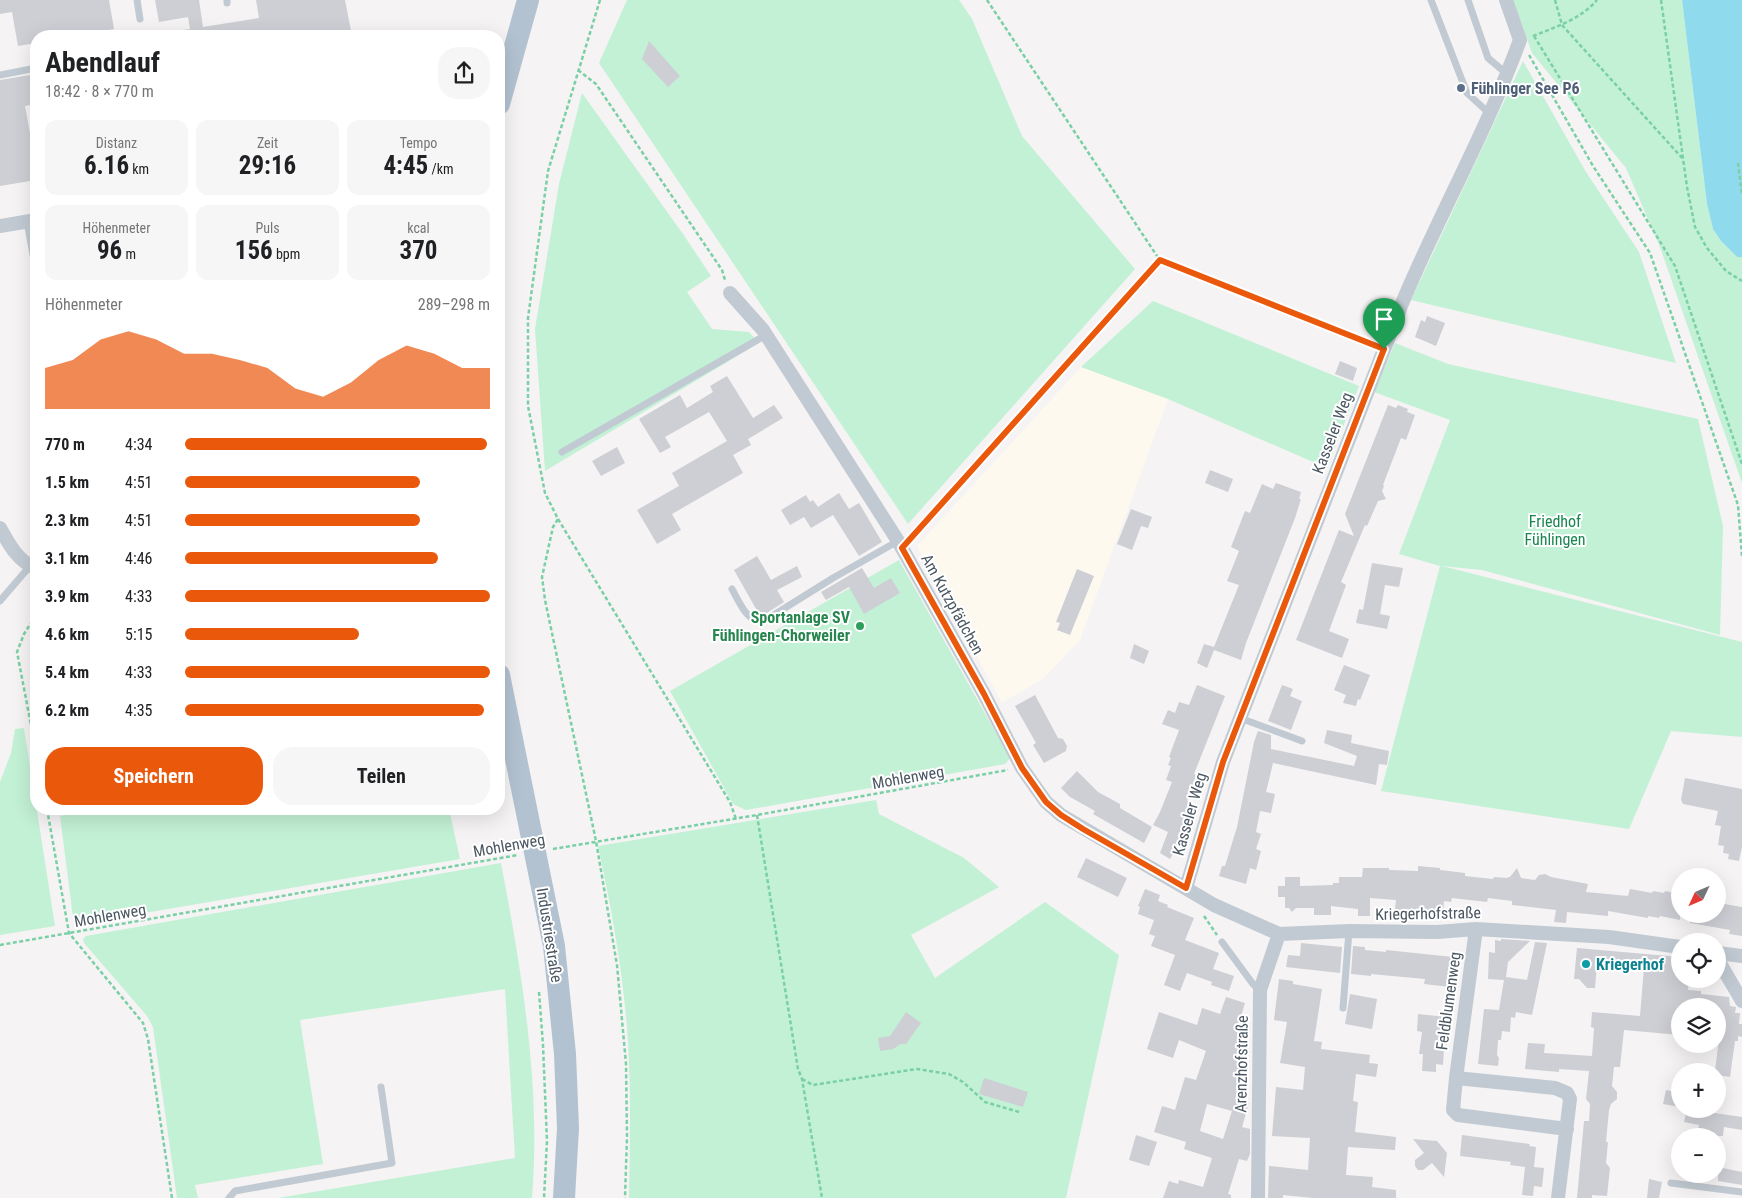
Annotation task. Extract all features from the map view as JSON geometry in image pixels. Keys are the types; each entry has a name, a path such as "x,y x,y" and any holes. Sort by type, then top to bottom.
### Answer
{"main road":[{"path":"505,82 528,0"},
{"name":"Industriestraße","path":"505,720 523,857 554,946 563,1037 568,1128 564,1198"}],"street":[{"path":"1506,0 1520,40"},
{"name":"Kasseler Weg","path":"1186,888 1223,762 1384,349 1422,256 1508,75 1520,40"},
{"path":"0,226 30,221"},
{"name":"Am Kutzpfädchen","path":"730,293 766,335 900,544 984,694 1022,768 1046,802 1061,815 1186,888"},
{"path":"0,528 13,551 30,564"},
{"name":"Kriegerhofstraße","path":"1186,888 1221,909 1279,934 1349,931 1405,933 1476,929 1609,937 1671,946"},
{"name":"Feldblumenweg","path":"1476,929 1453,1110 1458,1115 1567,1129"},
{"name":"Arenzhofstraße","path":"1258,1198 1260,990 1279,934"},
{"path":"1726,954 1742,956"},
{"path":"1726,974 1742,1001"},
{"path":"1456,1078 1556,1088 1567,1093 1570,1099 1558,1198"}],"lane":[{"path":"137,0 140,18"},
{"path":"1431,0 1467,93 1490,114"},
{"path":"1468,0 1488,58 1508,75"},
{"path":"0,75 30,69"},
{"path":"562,452 766,335"},
{"path":"732,589 744,610 753,620 758,622 764,621 833,578 900,544"},
{"path":"0,601 30,569"},
{"path":"1240,718 1302,742"},
{"path":"1343,1008 1349,931"},
{"path":"1222,942 1253,984 1260,990"},
{"path":"229,1198 235,1191 392,1163 381,1087"},
{"path":"1671,1183 1742,1192"}],"path":[{"path":"600,0 548,171 528,318 528,406 545,493 558,520 730,802 736,819"},
{"path":"987,0 1160,260 1384,349"},
{"path":"1555,0 1562,25 1684,160"},
{"path":"1597,0 1591,7 1562,25 1520,40 1593,166 1650,252 1738,505 1742,557"},
{"path":"1662,0 1695,227 1707,248 1726,271 1742,281"},
{"path":"1534,35 1674,266 1742,464"},
{"path":"578,70 596,84 602,92 722,270 730,293"},
{"path":"1738,163 1742,195"},
{"path":"900,544 1160,260"},
{"path":"558,520 553,527 542,577 545,600 596,841 617,965 623,1019 627,1136 625,1198"},
{"path":"30,624 17,652 30,720"},
{"name":"Mohlenweg","path":"0,945 523,857 596,841 736,819 1022,768"},
{"path":"48,815 69,933 143,1022 148,1039 172,1198"},
{"path":"757,815 795,1050 802,1078 822,1198"},
{"path":"538,990 544,1045 547,1141 544,1198"},
{"path":"802,1078 813,1086 917,1070 949,1074 963,1082 985,1102 1019,1112"}],"shaded area":[{"path":"1081,367 1168,399 1080,640 1044,678 1002,703 917,546"}],"green space":[{"path":"627,0 959,0 972,19 1022,136 1135,269 908,524 599,63"},
{"path":"1513,0 1682,0 1707,204 1713,229 1721,241 1737,257 1742,257 1742,483 1660,247 1626,168 1532,53"},
{"path":"1523,61 1586,172 1639,252 1676,363 1411,300"},
{"path":"582,93 711,276 687,292 712,329 749,332 759,343 545,471 535,329 559,184"},
{"path":"1153,301 1359,386 1327,468 1168,399 1081,367"},
{"name":"Friedhof Fühlingen","path":"1395,343 1448,364 1698,419 1723,526 1720,635 1482,570 1442,566 1742,642 1742,737 1671,731 1629,829 1381,791 1440,566 1399,554 1450,420 1374,392"},
{"name":"Sportanlage SV Fühlingen-Chorweiler","path":"899,560 1010,758 1005,764 746,810 733,804 670,691"},
{"path":"24,728 30,766 30,815 38,815 55,926 0,935 0,782 11,753 15,729"},
{"path":"876,800 879,814 964,858 999,887 911,935 935,978 1045,902 1119,955 1066,1198 629,1198 630,1100 624,993 617,944 598,846"},
{"path":"450,815 460,859 74,925 60,816"},
{"path":"501,863 516,946 532,1072 534,1156 532,1198 278,1198 515,1158 505,989 300,1020 323,1164 195,1185 198,1198 177,1198 153,1027 147,1016 84,943 83,939 86,936"}],"water":[{"path":"1682,0 1742,0 1742,257 1737,257 1721,241 1713,229 1707,204"}],"building":[{"path":"0,0 109,0 114,29 30,30 30,44 18,46 12,12 0,14"},
{"path":"155,0 199,0 203,27 259,18 256,0 345,0 351,30 183,30 190,29 188,17 159,22"},
{"path":"649,41 680,76 668,87 642,59"},
{"path":"30,75 30,105 25,106 30,133 30,181 0,186 0,80"},
{"path":"1427,316 1445,323 1436,346 1415,337 1421,320 1425,322"},
{"path":"1340,361 1357,368 1353,381 1335,374"},
{"path":"727,376 753,418 774,405 783,418 748,439 751,445 733,455 743,473 672,514 681,530 657,544 637,510 679,486 672,473 727,441 709,412 665,437 671,447 660,453 639,419 680,395 687,408 713,392 710,386"},
{"path":"1388,405 1396,408 1398,405 1408,409 1407,412 1415,415 1406,440 1401,438 1383,485 1382,491 1386,499 1378,501 1367,526 1365,525 1341,582 1346,585 1329,631 1349,639 1342,658 1296,640 1339,530 1354,536 1345,514"},
{"path":"617,447 625,463 601,476 592,461"},
{"path":"1210,470 1233,479 1228,492 1205,483"},
{"path":"1276,483 1301,492 1299,499 1301,499 1295,518 1241,660 1214,650 1207,668 1197,663 1204,644 1214,647 1239,585 1227,581 1239,551 1231,547 1245,511 1250,513 1262,484 1273,489"},
{"path":"839,493 849,509 859,503 882,542 859,556 833,515 811,528 804,517 790,525 781,510 806,495 810,502 813,500 818,507"},
{"path":"1131,509 1152,517 1148,528 1141,526 1132,550 1117,544"},
{"path":"757,556 771,580 797,566 802,577 777,590 784,602 762,616 760,616 734,570"},
{"path":"1372,563 1403,568 1399,587 1385,585 1380,614 1390,616 1387,629 1356,623 1359,609 1363,610"},
{"path":"862,568 874,588 891,578 900,593 864,614 849,587 826,600 821,592"},
{"path":"1077,569 1094,576 1070,635 1057,630 1060,623 1056,622"},
{"path":"1134,644 1149,651 1144,664 1130,658"},
{"path":"1344,665 1370,675 1356,706 1343,703 1346,695 1334,690"},
{"path":"1197,685 1225,696 1194,774 1196,775 1187,801 1191,802 1178,837 1182,839 1170,859 1160,853 1168,832 1153,825 1172,782 1166,780 1171,766 1168,765 1171,758 1169,757 1179,730 1162,724 1168,710 1175,713 1179,702 1189,705"},
{"path":"1282,685 1293,689 1290,696 1302,701 1291,730 1268,721"},
{"path":"1035,695 1058,738 1063,739 1067,746 1066,751 1044,763 1033,745 1036,743 1015,706"},
{"path":"1327,730 1352,735 1351,743 1389,751 1387,765 1379,764 1376,785 1273,763 1266,792 1275,794 1271,813 1260,811 1256,832 1261,834 1256,849 1261,851 1256,870 1250,868 1246,884 1219,876 1222,866 1225,866 1237,827 1254,742 1258,731 1271,735 1271,749 1354,766 1357,756 1324,743"},
{"path":"1077,771 1098,792 1120,804 1120,808 1152,827 1144,843 1093,814 1095,811 1070,797 1061,788"},
{"path":"1685,778 1742,789 1742,847 1739,861 1728,859 1729,854 1723,853 1724,846 1718,845 1721,826 1715,825 1718,811 1683,804 1681,800"},
{"path":"1086,858 1127,878 1118,897 1077,877"},
{"path":"1418,866 1440,868 1440,870 1465,873 1465,876 1493,879 1494,877 1508,878 1517,868 1521,878 1535,880 1539,875 1545,874 1551,877 1588,884 1586,892 1628,896 1630,889 1652,893 1653,891 1664,893 1665,891 1671,892 1671,918 1660,916 1659,918 1648,916 1648,918 1608,911 1608,916 1567,912 1566,923 1554,922 1556,910 1512,905 1512,901 1488,898 1487,902 1452,898 1451,902 1444,901 1443,916 1420,914 1419,919 1394,917 1396,900 1370,898 1370,916 1358,916 1358,909 1331,906 1331,915 1314,915 1314,908 1296,908 1292,912 1289,908 1285,908 1285,897 1278,897 1278,886 1285,886 1285,877 1300,877 1300,886 1333,885 1333,883 1339,883 1339,877 1362,877 1363,868 1418,871"},
{"path":"1145,889 1160,895 1158,901 1168,905 1167,907 1194,918 1185,940 1219,953 1213,969 1234,976 1229,991 1211,985 1212,982 1187,973 1180,991 1164,985 1175,955 1151,946 1155,936 1149,934 1154,920 1138,914 1140,907 1138,906"},
{"path":"1726,904 1742,907 1742,936 1729,934 1730,930 1690,923 1726,923"},
{"path":"1501,939 1530,941 1508,962 1506,977 1527,980 1535,942 1547,943 1532,1015 1516,1012 1515,1018 1511,1017 1510,1032 1502,1031 1501,1040 1498,1040 1498,1066 1478,1064 1484,1009 1499,1010 1504,980 1488,979 1489,952 1495,953 1495,940 1501,941"},
{"path":"1301,943 1342,947 1340,973 1286,967 1288,955 1300,956"},
{"path":"1353,946 1365,947 1365,950 1386,952 1386,950 1453,957 1450,987 1424,984 1425,979 1351,974"},
{"path":"1577,948 1671,956 1671,988 1688,988 1688,990 1701,991 1701,994 1729,997 1730,1006 1736,1007 1735,1013 1740,1013 1739,1024 1742,1024 1742,1037 1738,1036 1738,1041 1735,1041 1730,1077 1726,1076 1726,1063 1716,1063 1717,1053 1726,1053 1726,998 1671,998 1671,1034 1624,1030 1620,1067 1614,1067 1612,1086 1617,1092 1617,1099 1611,1104 1609,1110 1606,1163 1610,1168 1607,1196 1592,1195 1592,1198 1577,1198 1584,1121 1589,1121 1590,1104 1586,1099 1589,1071 1559,1069 1559,1072 1525,1069 1528,1043 1545,1044 1544,1053 1592,1056 1594,1028 1591,1027 1592,1012 1640,1016 1644,967 1597,963 1595,988 1587,988 1579,979 1574,979"},
{"path":"1279,979 1293,981 1293,984 1322,989 1314,1041 1322,1042 1321,1049 1370,1055 1369,1063 1378,1064 1376,1077 1356,1074 1353,1101 1358,1102 1355,1132 1396,1137 1395,1150 1348,1147 1346,1175 1373,1177 1372,1187 1396,1190 1396,1198 1313,1198 1283,1195 1283,1198 1268,1198 1269,1166 1308,1170 1310,1138 1272,1136 1276,1087 1303,1090 1305,1067 1280,1063 1287,1022 1274,1020"},
{"path":"1350,994 1377,999 1372,1029 1345,1024"},
{"path":"1226,997 1245,1003 1239,1023 1250,1027 1242,1048 1250,1051 1235,1099 1249,1103 1242,1127 1250,1129 1250,1154 1247,1161 1239,1159 1228,1194 1231,1195 1231,1198 1163,1198 1169,1181 1178,1184 1179,1180 1203,1187 1212,1158 1184,1149 1186,1142 1154,1132 1162,1106 1175,1110 1185,1077 1196,1080 1206,1051 1179,1040 1173,1058 1147,1049 1159,1012 1197,1025 1202,1008 1220,1014","holes":["1207,1104 1232,1111 1223,1139 1200,1131"]},
{"path":"906,1012 921,1023 906,1044 880,1051 878,1038 890,1036"},
{"path":"1418,1014 1446,1017 1443,1065 1436,1064 1436,1072 1422,1071 1423,1054 1419,1054 1422,1032 1417,1031"},
{"path":"984,1078 1028,1092 1023,1107 979,1094"},
{"path":"1666,1090 1671,1091 1671,1105 1663,1104"},
{"path":"1726,1115 1742,1117 1742,1130 1724,1127 1698,1128 1699,1125 1684,1122 1685,1118 1726,1118"},
{"path":"1136,1135 1157,1142 1149,1166 1129,1160"},
{"path":"1462,1135 1530,1144 1529,1146 1536,1147 1534,1167 1544,1168 1542,1187 1534,1186 1533,1196 1522,1195 1525,1167 1510,1165 1511,1162 1460,1156"},
{"path":"1413,1139 1437,1141 1447,1153 1444,1177 1432,1163 1423,1170 1418,1170 1415,1166 1415,1160 1424,1153"},
{"path":"1726,1169 1742,1172 1742,1185 1726,1182"},
{"path":"1649,1179 1662,1182 1659,1198 1647,1198"}],"place":[{"name":"Fühlinger See P6","path":"1461,88"},
{"name":"Sportanlage SV Fühlingen-Chorweiler","path":"860,626"},
{"name":"Kriegerhof","path":"1586,964"}],"route":[{"path":"1160,260 1384,349 1223,762 1186,888 1083,829 1061,815 1046,802 1022,768 984,694 902,548 1160,260"}]}
